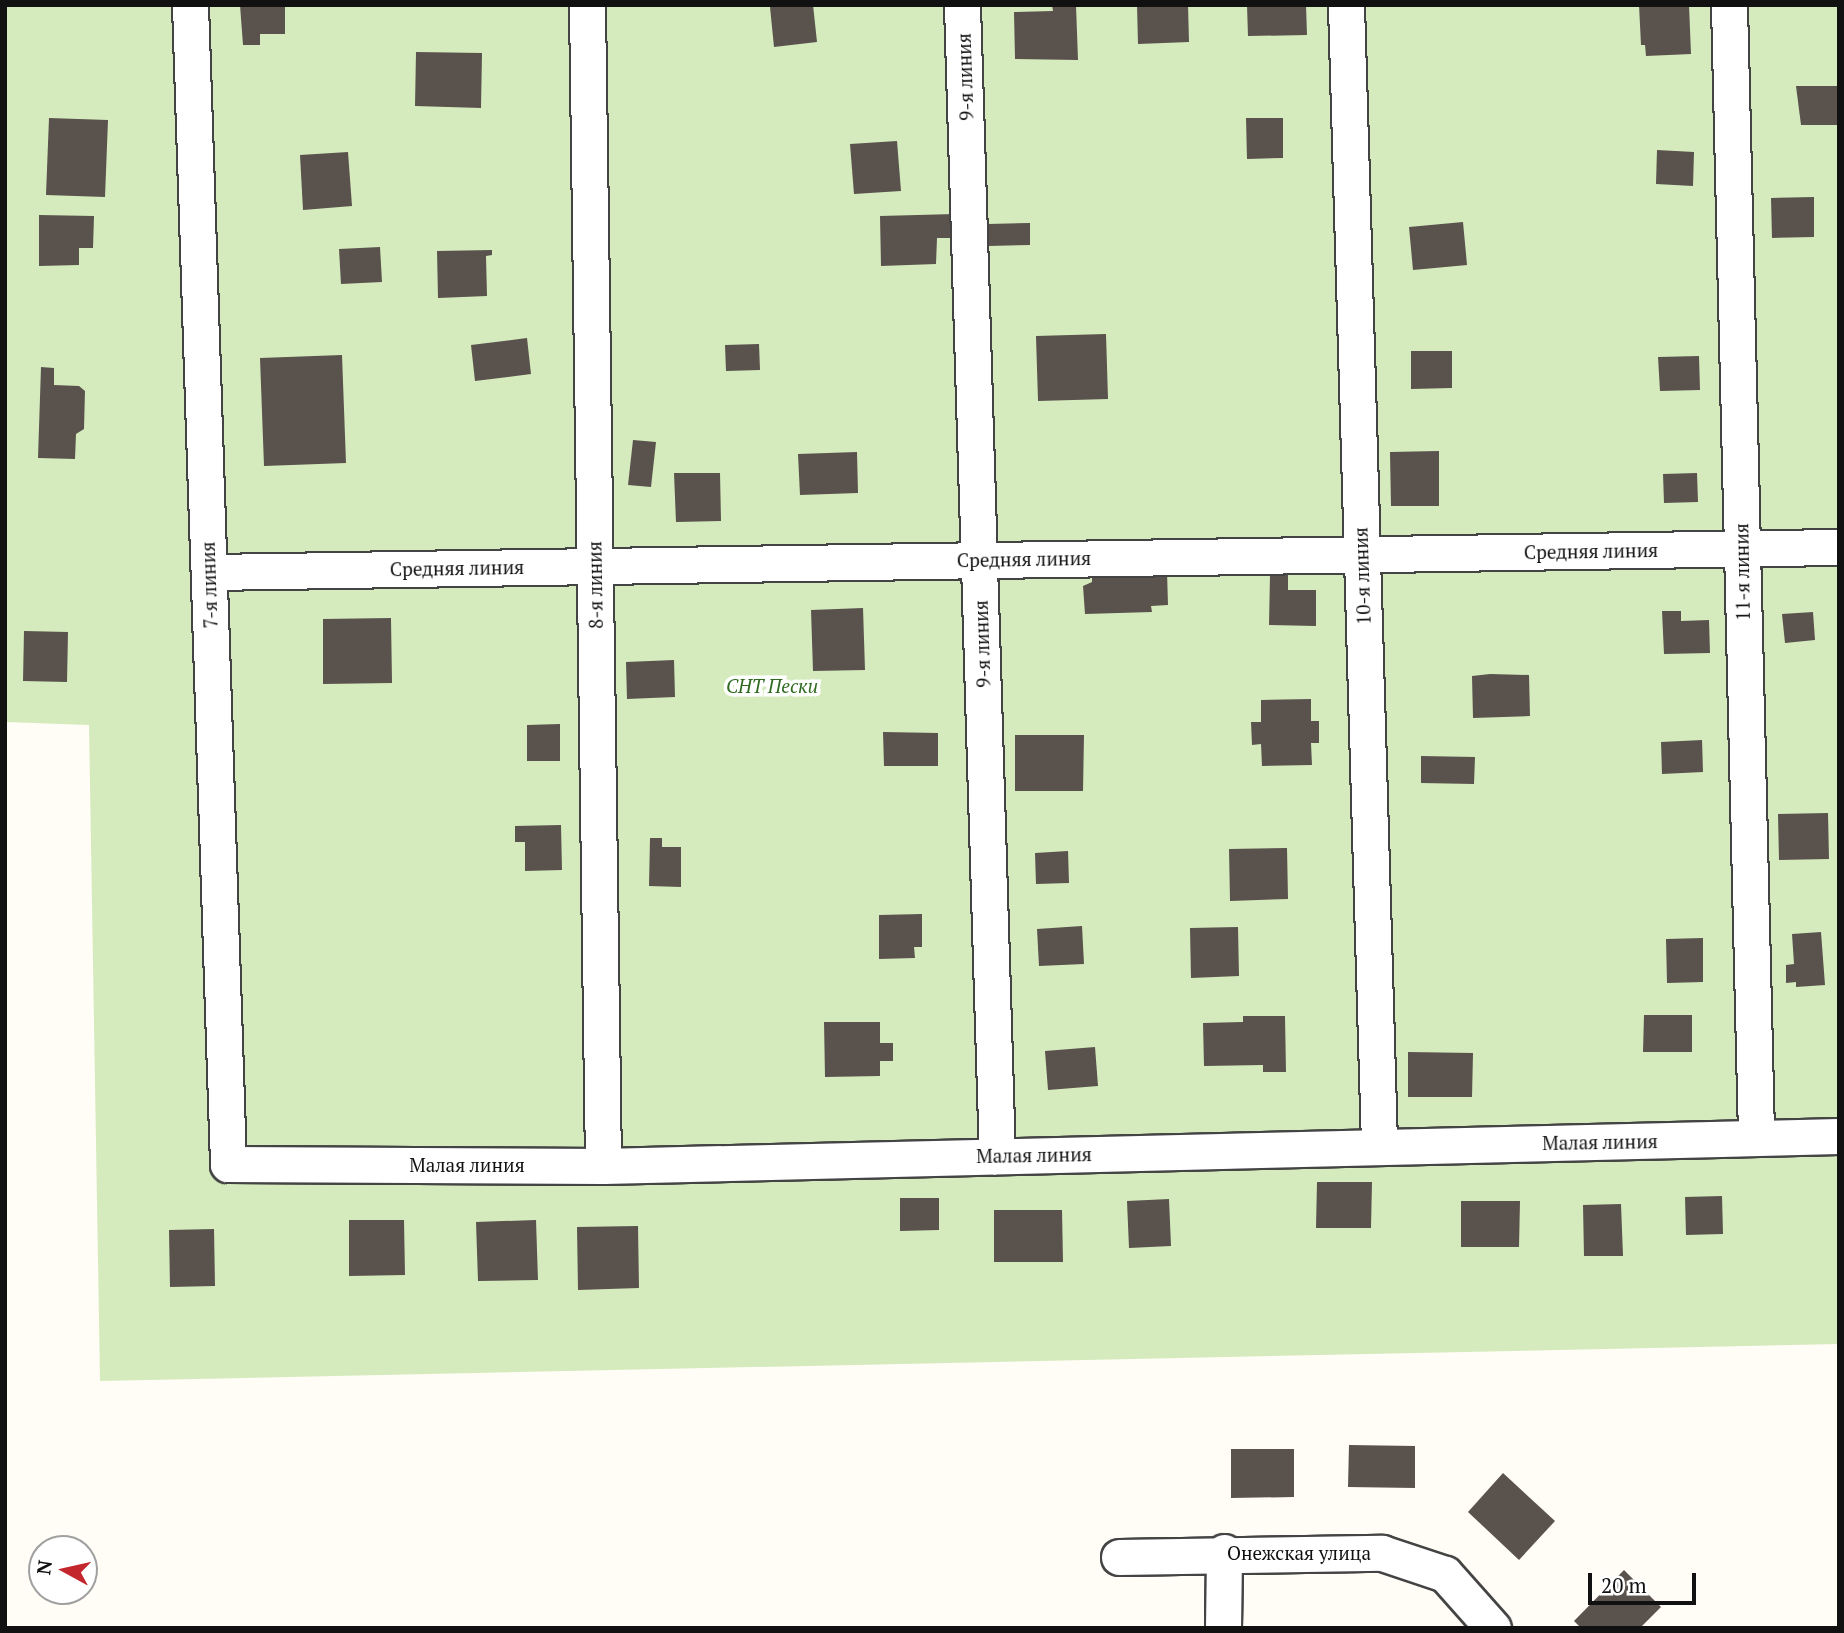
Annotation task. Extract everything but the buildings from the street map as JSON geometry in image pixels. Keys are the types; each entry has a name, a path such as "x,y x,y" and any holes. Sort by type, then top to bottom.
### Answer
{"street":[{"name":"7-я линия","path":"190,5 228,1164"},
{"name":"8-я линия","path":"587,5 604,1166"},
{"name":"9-я линия","path":"962,5 998,1156"},
{"name":"10-я линия","path":"1346,5 1378,1147"},
{"name":"11-я линия","path":"1729,5 1756,1138"},
{"name":"Средняя линия","path":"209,572 1839,547"},
{"name":"Малая линия","path":"228,1164 604,1166 1839,1136"},
{"name":"Онежская улица","path":"1119,1556 1224,1552 1382,1553 1445,1574 1493,1628"},
{"path":"1223,1628 1224,1552"}],"green space":[{"name":"СНТ Пески","path":"5,5 1839,5 1839,1344 100,1381 89,725 5,722"}]}
